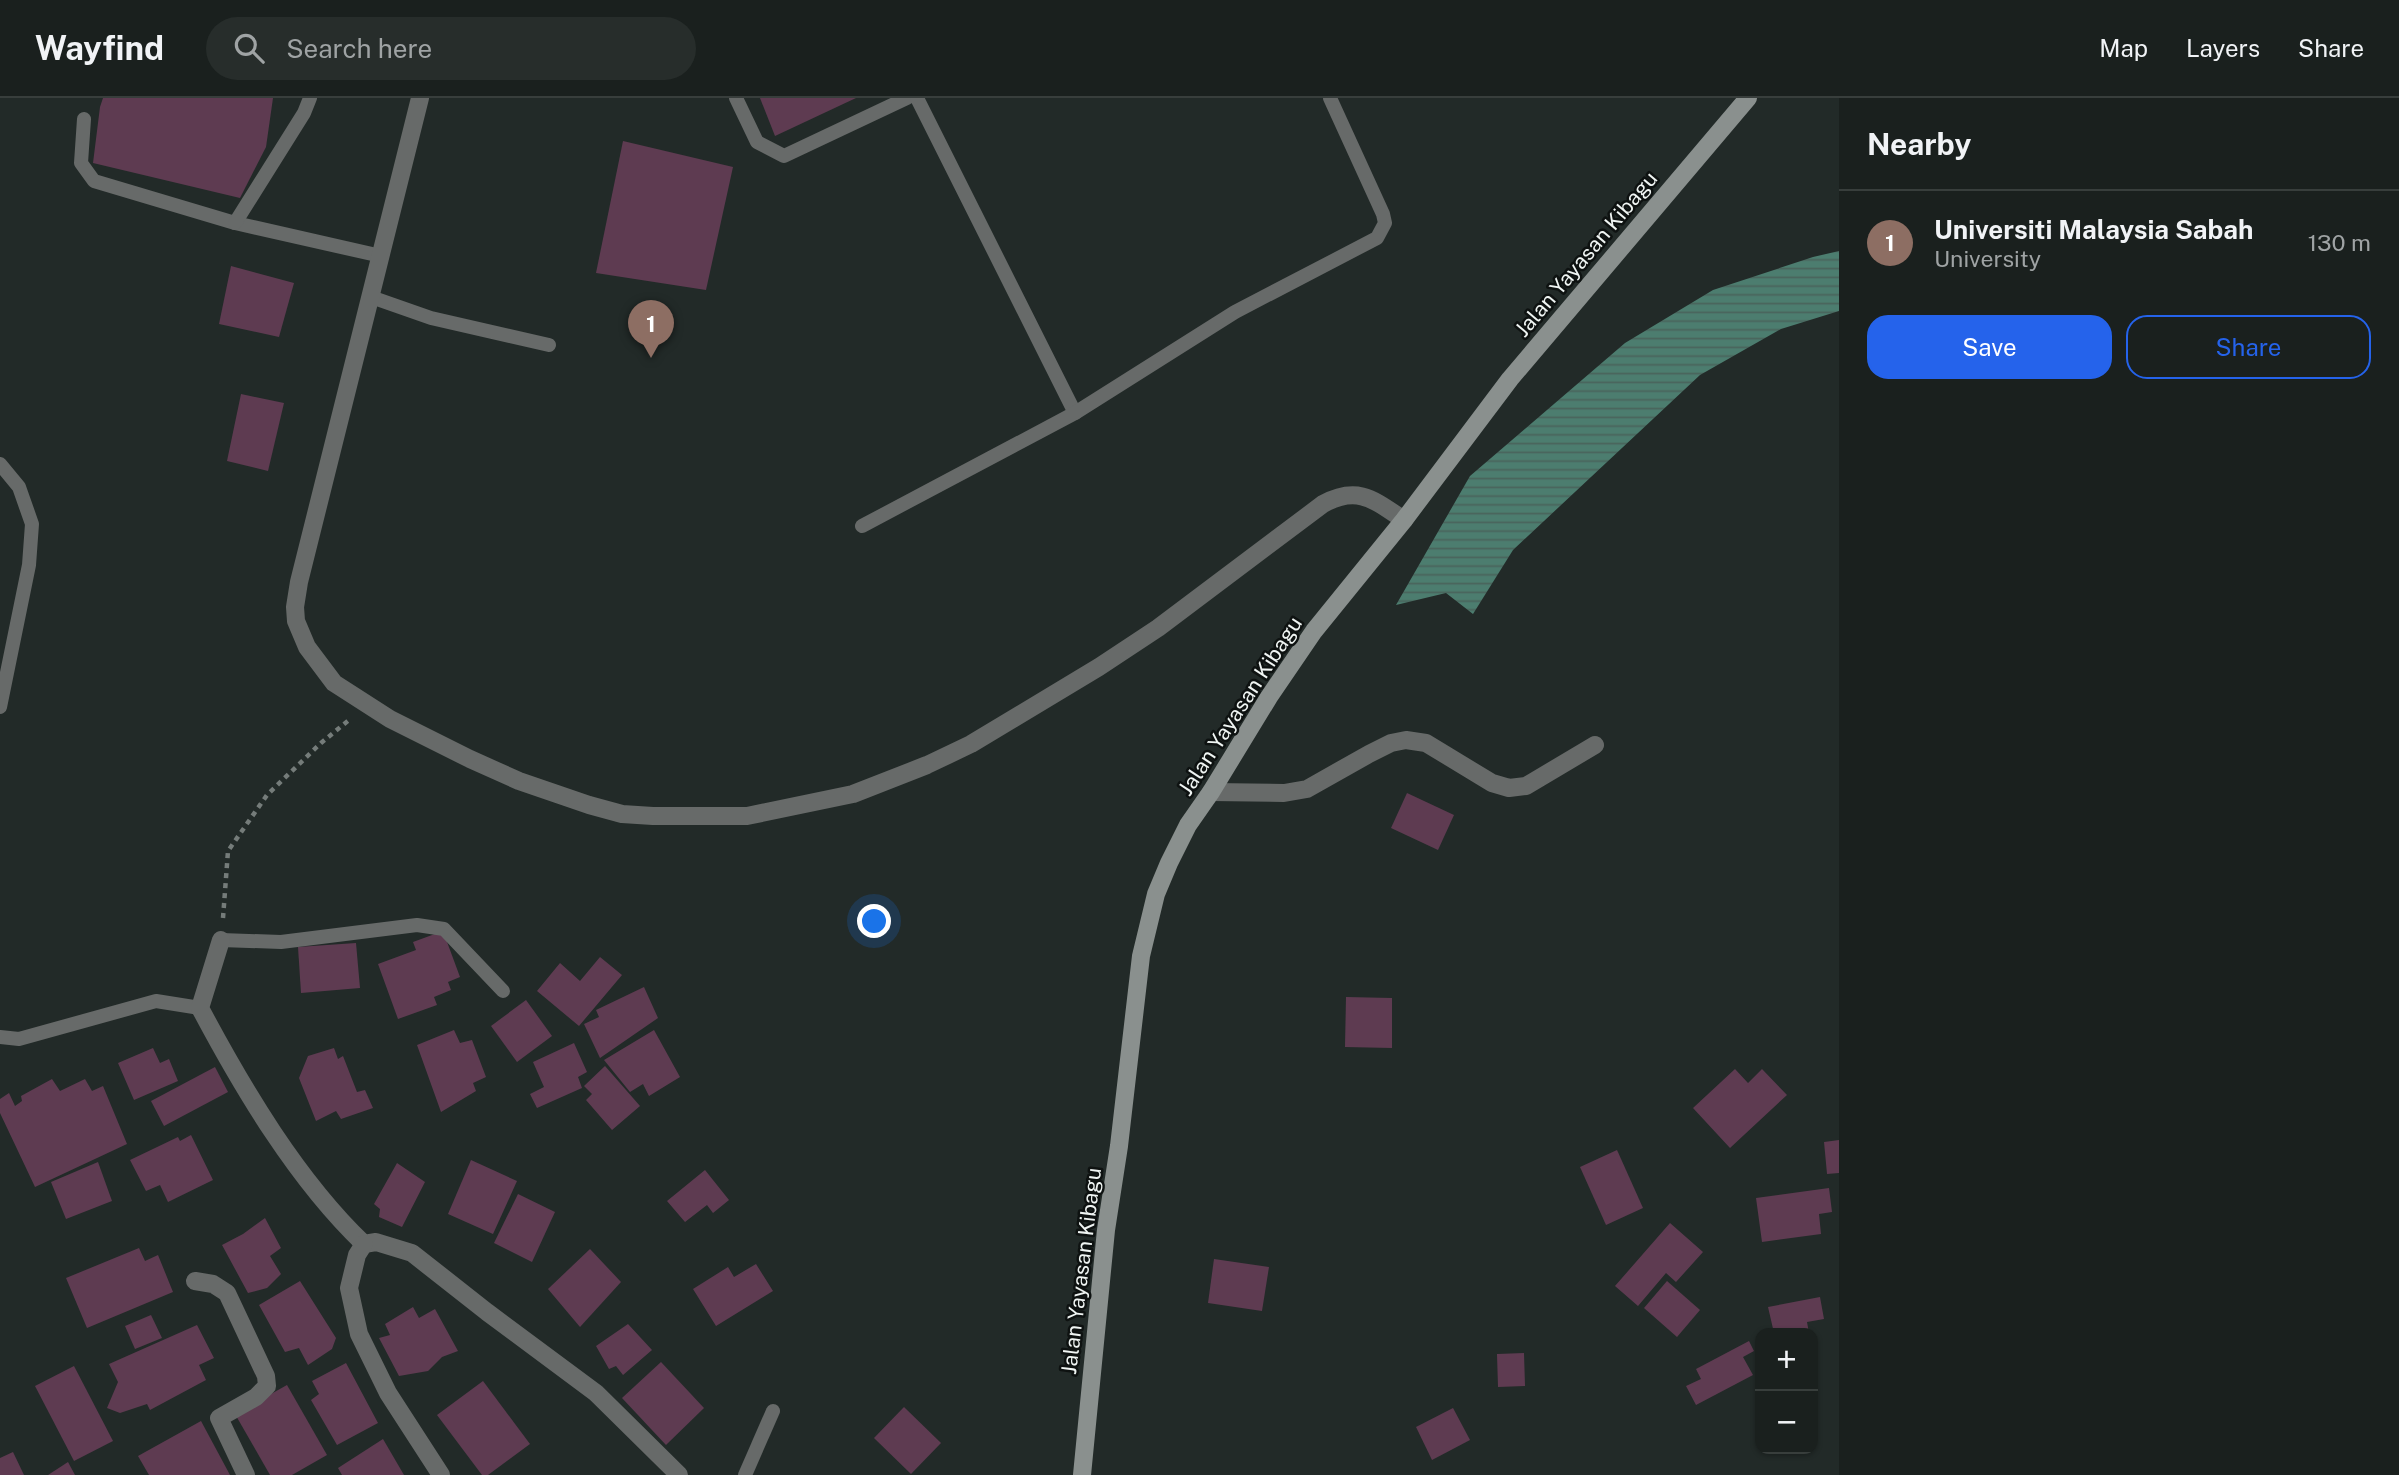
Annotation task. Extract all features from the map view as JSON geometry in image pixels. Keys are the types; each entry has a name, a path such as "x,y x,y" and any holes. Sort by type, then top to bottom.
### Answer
{"street":[{"path":"421,98 299,582 296,621 311,652 334,683 367,706 519,781 622,814 747,816 853,794 927,765 1012,721 1158,628 1338,495 1354,495 1373,500 1404,520"},
{"name":"Jalan Yayasan Kibagu","path":"1082,1475 1106,1230 1119,1146 1141,956 1156,894 1188,825 1314,631 1404,520 1510,379 1748,98"},
{"path":"1211,792 1284,793 1307,789 1391,743 1406,740 1426,743 1492,783 1509,788 1518,787 1526,786 1595,745"},
{"path":"221,940 200,1008 224,1053 295,1164 342,1223 364,1244"},
{"path":"441,1475 388,1393 359,1334 349,1288 357,1255 364,1244 376,1242 412,1253 597,1393 679,1475"},
{"path":"195,1281 213,1284 228,1293 266,1376 267,1386 260,1395 219,1418 246,1475"}],"lane":[{"path":"235,223 304,113 310,98"},
{"path":"736,98 758,142 784,156 907,98"},
{"path":"917,98 1075,412"},
{"path":"862,526 1075,412 1235,312 1377,238 1385,223 1383,214 1330,98"},
{"path":"84,119 81,163 94,181 235,223 381,257"},
{"path":"370,297 431,318 550,345"},
{"path":"0,464 19,487 32,524 29,565 0,707"},
{"path":"221,940 281,942 417,925 444,929 503,991"},
{"path":"0,1037 19,1039 156,1001 200,1008"},
{"path":"745,1475 773,1412"}],"path":[{"path":"221,940 228,850 267,794 321,743 367,706"}],"shaded area":[{"path":"1839,251 1839,311 1781,329 1700,375 1513,550 1473,614 1446,593 1396,605 1470,476 1625,343 1713,290"}],"building":[{"path":"103,98 273,98 266,147 240,198 93,163"},
{"path":"760,98 856,98 775,136"},
{"path":"623,141 733,167 706,290 596,273"},
{"path":"231,266 294,283 279,337 219,324"},
{"path":"241,394 284,403 268,471 227,461"},
{"path":"1407,793 1454,815 1438,850 1391,828"},
{"path":"443,931 460,977 448,982 451,990 434,997 437,1005 398,1019 378,964 416,950 413,942"},
{"path":"356,943 360,988 301,993 298,947"},
{"path":"600,957 622,975 579,1026 537,991 560,963 580,981"},
{"path":"644,987 658,1018 600,1058 584,1024 599,1017 596,1010"},
{"path":"1346,997 1392,998 1392,1048 1345,1047"},
{"path":"526,1000 552,1036 517,1062 491,1026"},
{"path":"454,1030 460,1043 472,1040 486,1077 473,1083 476,1091 441,1112 417,1045"},
{"path":"654,1030 680,1077 649,1096 643,1084 630,1092 604,1060"},
{"path":"574,1043 587,1072 578,1077 582,1088 537,1108 530,1094 544,1087 533,1062"},
{"path":"153,1048 160,1063 169,1059 178,1081 134,1100 118,1063"},
{"path":"334,1048 338,1059 343,1056 357,1092 365,1090 373,1108 341,1119 336,1111 316,1121 299,1078 308,1056"},
{"path":"605,1066 640,1106 612,1130 586,1100 592,1094 584,1086"},
{"path":"215,1067 228,1092 164,1126 151,1101"},
{"path":"1735,1069 1748,1083 1762,1069 1787,1095 1730,1148 1693,1108"},
{"path":"52,1079 60,1091 85,1079 92,1091 103,1086 127,1144 35,1187 0,1113 0,1099 9,1093 15,1106 22,1101 21,1096"},
{"path":"191,1135 213,1180 168,1202 160,1185 146,1191 130,1160 178,1137 180,1141"},
{"path":"1839,1140 1839,1173 1827,1174 1824,1142"},
{"path":"1617,1150 1643,1208 1606,1225 1580,1167"},
{"path":"471,1160 517,1181 493,1234 448,1214"},
{"path":"98,1162 112,1201 66,1219 51,1182"},
{"path":"397,1163 425,1182 402,1227 379,1217 380,1209 374,1204"},
{"path":"705,1170 729,1200 713,1213 707,1205 685,1222 667,1201"},
{"path":"1829,1188 1832,1212 1819,1214 1821,1234 1762,1242 1756,1198"},
{"path":"518,1194 555,1212 532,1262 494,1243"},
{"path":"265,1218 281,1248 270,1256 281,1274 267,1288 248,1293 222,1245"},
{"path":"1670,1223 1703,1252 1676,1282 1666,1273 1638,1306 1615,1286"},
{"path":"139,1248 145,1261 158,1255 173,1292 87,1328 66,1278"},
{"path":"590,1249 621,1282 580,1327 548,1289"},
{"path":"1214,1259 1269,1267 1262,1311 1208,1303"},
{"path":"756,1264 773,1291 716,1326 693,1289 728,1267 734,1277"},
{"path":"300,1281 336,1338 332,1349 308,1365 299,1348 285,1352 259,1305"},
{"path":"1667,1281 1700,1310 1677,1337 1644,1308"},
{"path":"1820,1297 1824,1319 1807,1322 1808,1328 1773,1328 1768,1307"},
{"path":"413,1307 419,1318 435,1309 458,1351 442,1357 428,1371 399,1376 379,1338 390,1335 385,1324"},
{"path":"151,1315 162,1338 135,1349 125,1326"},
{"path":"628,1324 652,1350 623,1375 616,1366 609,1369 596,1346"},
{"path":"197,1325 214,1358 199,1365 206,1380 150,1410 147,1404 120,1413 107,1408 118,1382 109,1364"},
{"path":"1749,1341 1754,1351 1743,1357 1753,1375 1696,1405 1686,1386 1701,1379 1696,1369"},
{"path":"1524,1353 1525,1386 1498,1387 1497,1354"},
{"path":"661,1362 704,1408 666,1445 622,1398"},
{"path":"346,1363 378,1423 337,1445 311,1400 319,1394 312,1381"},
{"path":"74,1366 113,1441 74,1461 35,1386"},
{"path":"483,1381 530,1444 488,1475 482,1475 437,1415"},
{"path":"287,1385 327,1455 292,1475 270,1475 235,1414"},
{"path":"904,1407 941,1443 911,1474 874,1438"},
{"path":"1453,1408 1470,1440 1432,1460 1416,1427"},
{"path":"201,1421 230,1475 149,1475 138,1456"},
{"path":"383,1439 404,1475 342,1475 338,1468"},
{"path":"13,1452 24,1475 0,1475 0,1458"},
{"path":"68,1462 75,1475 48,1475"}],"place":[{"name":"Universiti Malaysia Sabah","path":"651,358"}]}
